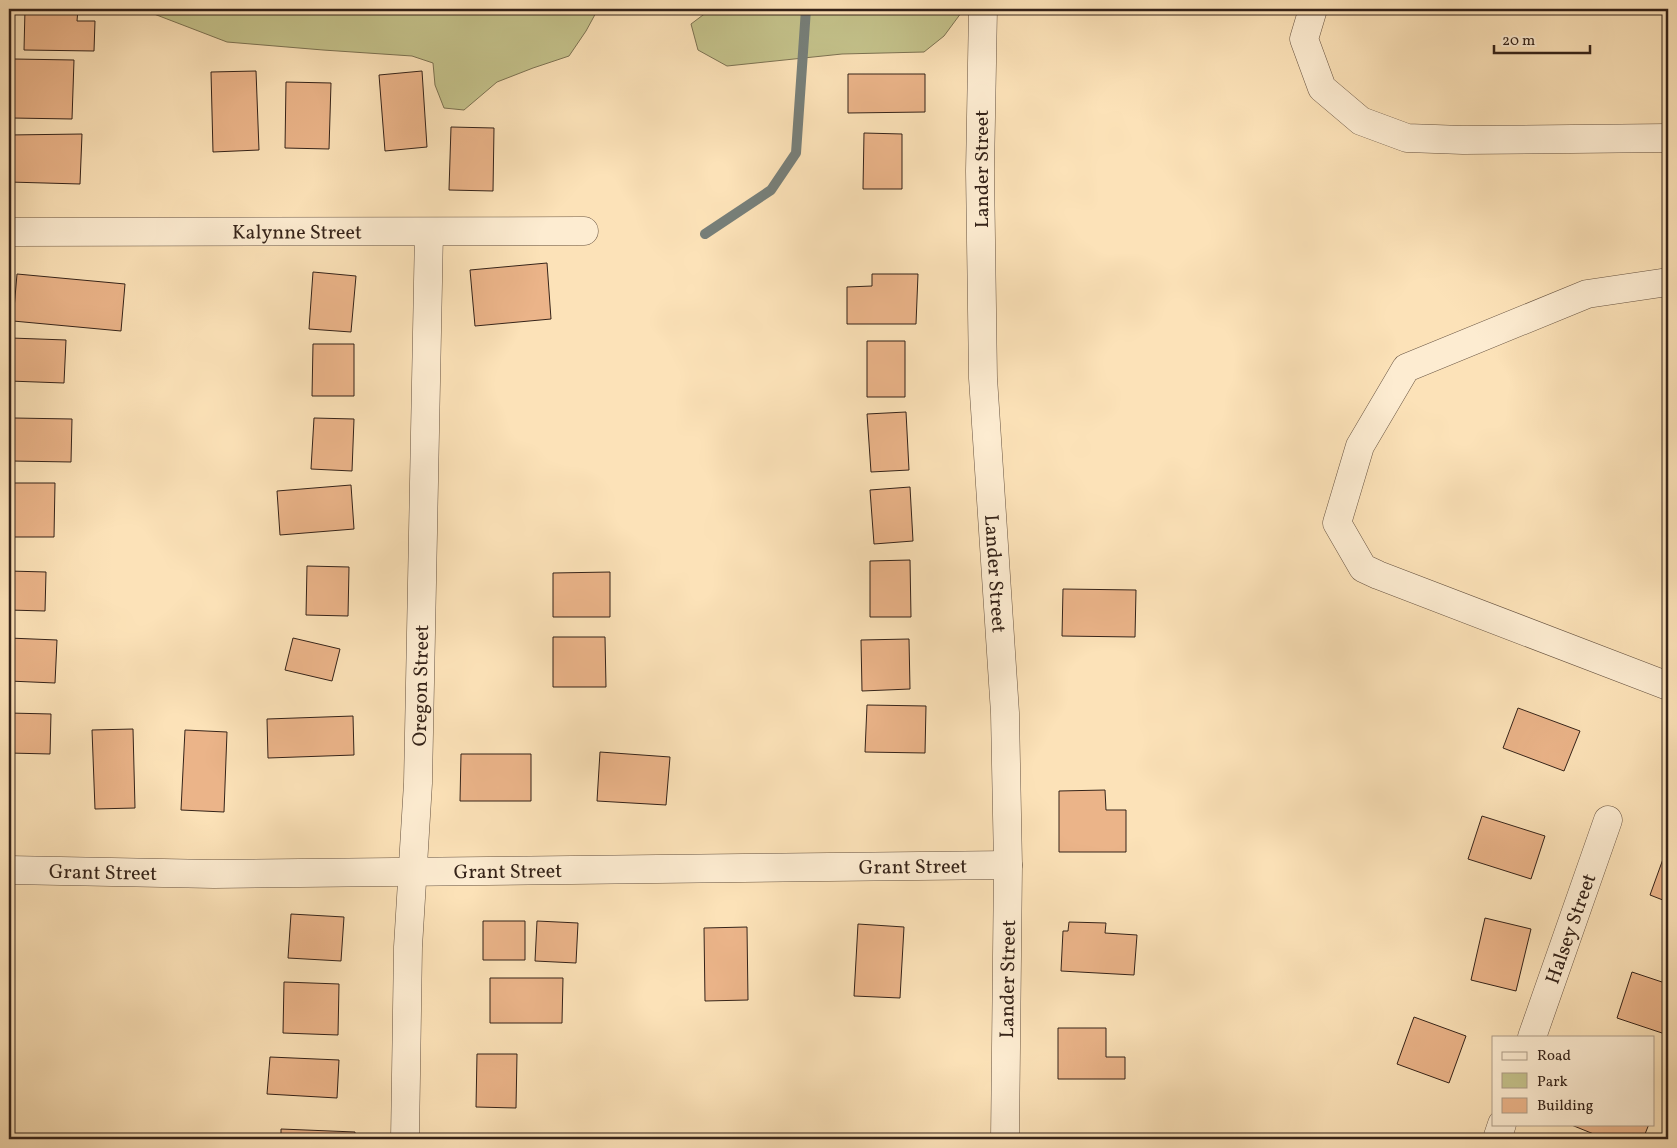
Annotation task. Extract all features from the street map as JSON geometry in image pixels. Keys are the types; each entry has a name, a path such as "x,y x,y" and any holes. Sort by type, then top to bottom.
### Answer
{"street":[{"name":"Lander Street","path":"983,9 980,171 983,378 1005,713 1008,865 1005,1139"},
{"path":"1312,9 1304,39 1322,88 1361,121 1407,138 1463,140 1668,138"},
{"name":"Kalynne Street","path":"9,232 584,231"},
{"name":"Oregon Street","path":"405,1139 408,947 418,783 429,232"},
{"path":"1668,282 1587,294 1406,368 1360,446 1337,523 1363,568 1668,685"},
{"name":"Halsey Street","path":"1532,1036 1608,820"},
{"name":"Grant Street","path":"9,870 214,874 1008,865"},
{"path":"1497,1139 1501,1126"}],"green space":[{"path":"141,9 598,9 569,56 497,82 464,110 444,108 435,85 433,63 412,56 227,42"},
{"path":"711,9 964,9 944,36 924,52 842,54 727,66 698,50 691,24"}],"building":[{"path":"25,9 78,9 77,21 95,21 94,51 24,50"},
{"path":"14,59 74,60 72,119 12,118"},
{"path":"256,71 259,150 213,152 211,72"},
{"path":"422,71 427,147 385,151 379,75"},
{"path":"848,74 925,74 925,112 848,113"},
{"path":"286,82 331,83 329,149 285,148"},
{"path":"451,127 494,128 493,191 449,190"},
{"path":"864,133 902,134 902,189 863,189"},
{"path":"82,134 80,184 9,182 9,135"},
{"path":"547,263 551,319 475,326 470,270"},
{"path":"313,272 356,276 351,332 309,329"},
{"path":"17,274 125,284 121,331 13,321"},
{"path":"872,274 918,274 916,324 847,324 847,287 872,286"},
{"path":"11,338 66,340 64,383 9,381"},
{"path":"867,341 905,341 905,397 867,397"},
{"path":"313,344 354,344 354,396 312,396"},
{"path":"906,412 909,470 871,472 867,414"},
{"path":"14,418 72,419 71,462 12,461"},
{"path":"314,418 354,419 352,471 311,469"},
{"path":"9,483 55,483 54,537 9,537"},
{"path":"351,485 354,529 280,535 277,491"},
{"path":"910,487 913,541 874,544 870,490"},
{"path":"910,560 911,617 870,617 870,561"},
{"path":"307,566 349,567 348,616 306,615"},
{"path":"9,571 46,572 45,611 9,610"},
{"path":"610,572 610,617 553,617 553,573"},
{"path":"1063,589 1136,590 1135,637 1062,636"},
{"path":"553,637 605,637 606,687 553,687"},
{"path":"9,638 57,640 55,683 9,681"},
{"path":"293,638 340,649 332,681 285,670"},
{"path":"909,639 910,689 862,691 861,640"},
{"path":"867,705 926,706 925,753 865,752"},
{"path":"1518,708 1580,731 1564,771 1503,748"},
{"path":"9,713 51,714 50,754 9,753"},
{"path":"353,716 354,755 268,758 267,719"},
{"path":"133,729 135,808 95,809 92,730"},
{"path":"185,730 227,732 224,812 181,810"},
{"path":"600,752 670,757 666,805 597,801"},
{"path":"461,754 531,754 531,801 460,801"},
{"path":"1105,790 1106,810 1126,810 1126,852 1059,852 1059,791"},
{"path":"1482,816 1545,836 1531,879 1468,859"},
{"path":"1668,848 1668,902 1650,895"},
{"path":"291,914 344,917 341,961 288,958"},
{"path":"1485,918 1531,929 1516,991 1471,980"},
{"path":"483,921 525,921 525,960 483,960"},
{"path":"537,921 578,923 576,963 535,961"},
{"path":"1069,922 1106,923 1105,933 1137,935 1134,975 1061,971 1063,931 1068,931"},
{"path":"858,924 904,927 900,998 854,996"},
{"path":"747,927 748,1000 705,1001 704,928"},
{"path":"1632,972 1668,984 1668,1035 1617,1018"},
{"path":"490,978 563,978 562,1023 490,1023"},
{"path":"284,982 339,984 338,1035 283,1033"},
{"path":"1414,1017 1466,1036 1449,1083 1397,1064"},
{"path":"1058,1028 1106,1028 1106,1057 1125,1057 1125,1079 1058,1079"},
{"path":"477,1054 517,1054 516,1108 476,1107"},
{"path":"270,1057 339,1060 337,1098 267,1094"},
{"path":"1574,1126 1648,1126 1643,1139 1606,1139"},
{"path":"281,1129 355,1132 355,1139 281,1139"},
{"path":"472,1134 539,1135 539,1139 472,1139"}],"waterway":[{"path":"705,234 771,190 796,153 806,9"}]}
